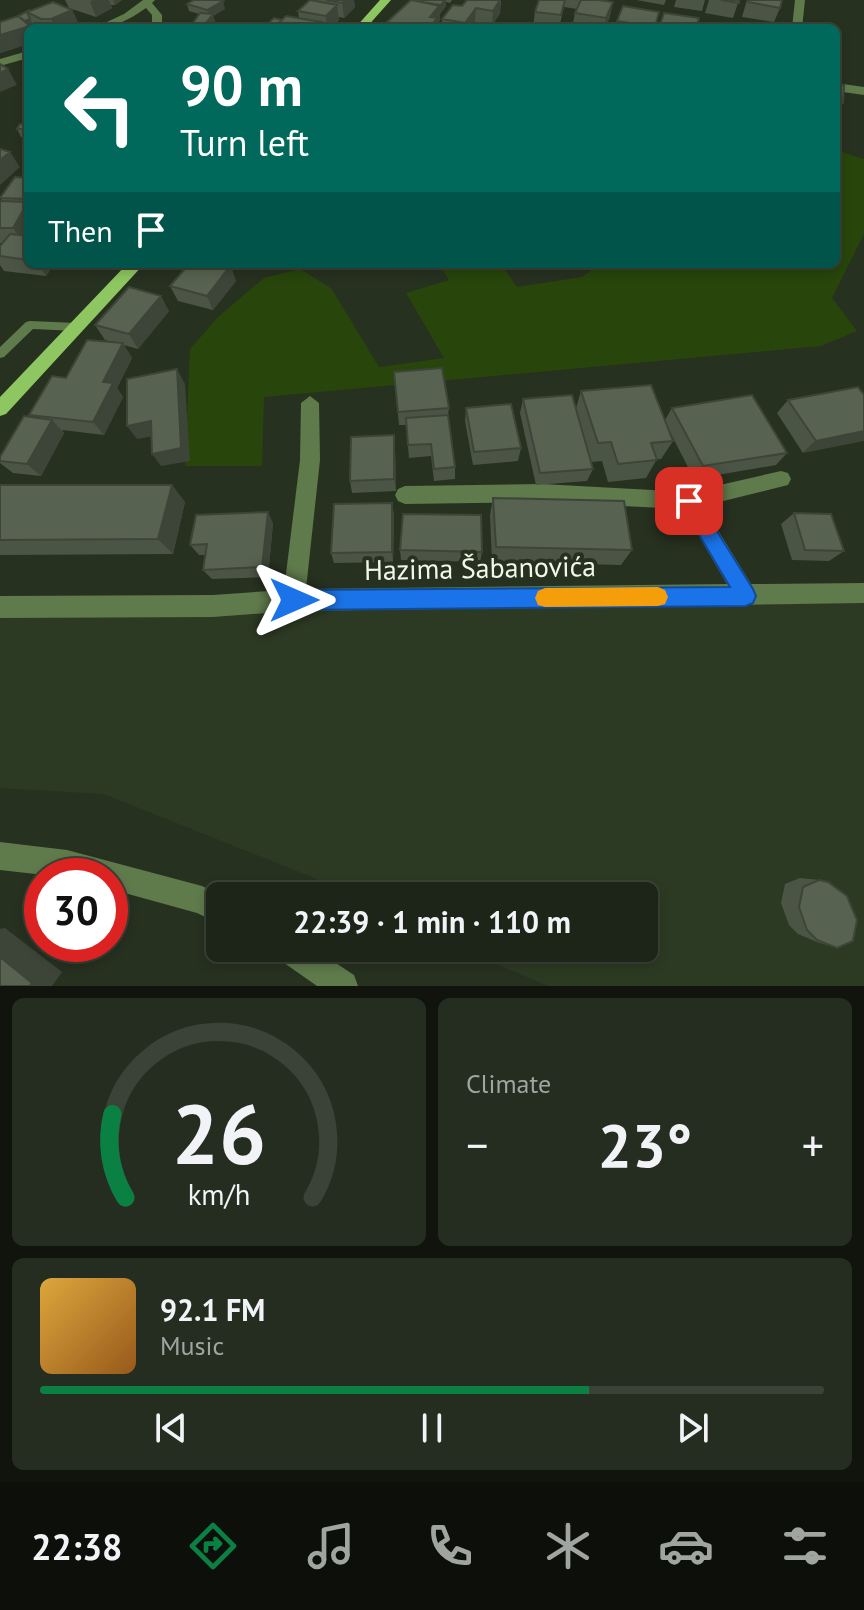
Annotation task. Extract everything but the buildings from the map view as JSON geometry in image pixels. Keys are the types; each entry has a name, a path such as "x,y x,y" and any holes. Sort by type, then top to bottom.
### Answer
{"main road":[{"path":"364,24 386,0"},
{"path":"0,409 132,268"}],"street":[{"path":"797,24 800,0"},
{"path":"109,24 128,16 149,1 157,15 157,24"},
{"path":"0,63 24,55"},
{"path":"840,88 864,91"},
{"path":"294,600 310,460 310,403"},
{"path":"405,495 542,493 689,501 781,479"},
{"path":"689,501 746,596"},
{"name":"Hazima Šabanovića","path":"0,607 213,606 294,600 864,593"},
{"path":"0,856 67,864 206,902"},
{"path":"308,962 343,986"}],"lane":[{"path":"0,354 30,325 77,327"}],"shaded area":[{"path":"864,593 864,986 548,986 491,962 658,962 658,882 323,882 104,794 0,788 0,607"}],"green space":[{"path":"842,152 864,159 864,234 832,298 857,331 821,346 264,397 262,466 185,466 190,349 218,317 264,278 300,269 331,288 379,367 444,358 406,293 449,280 442,268 504,268 517,287 582,277 595,268 840,268"}],"slow traffic":[{"path":"545,598 658,597"}],"route":[{"path":"294,600 746,596 689,501"}]}
